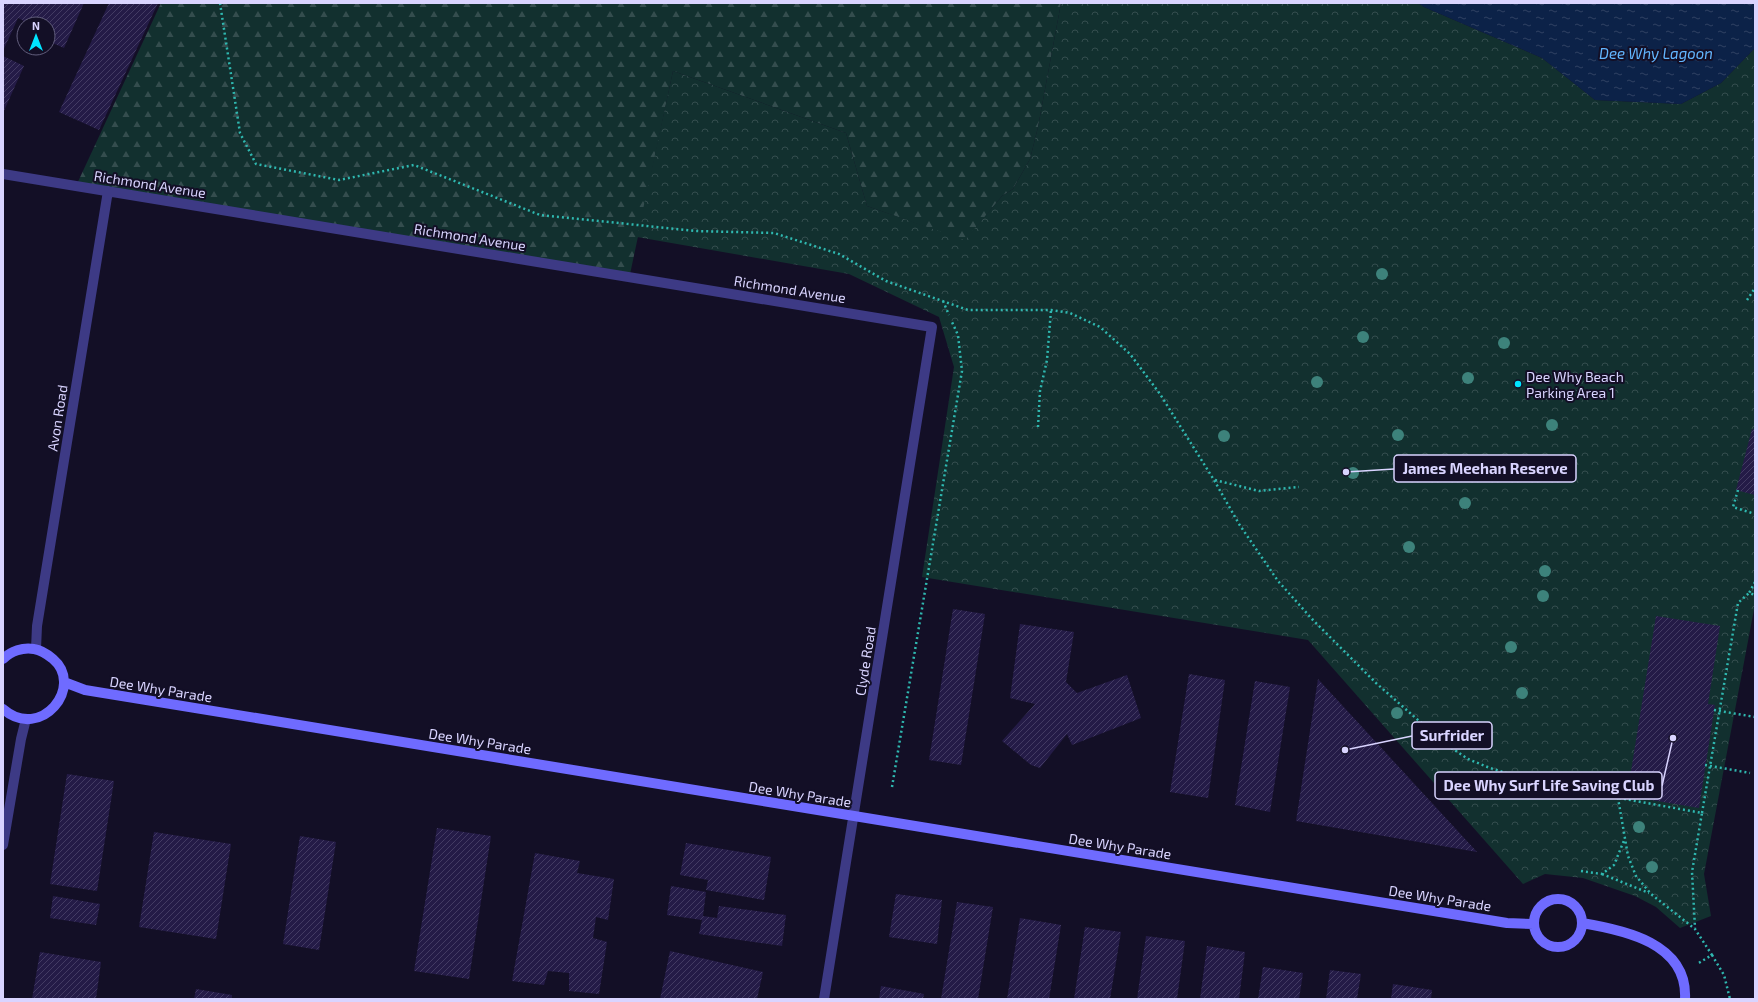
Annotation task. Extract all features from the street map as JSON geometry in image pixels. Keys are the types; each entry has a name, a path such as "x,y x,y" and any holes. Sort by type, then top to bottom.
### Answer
{"main road":[{"path":"3,659 15,651 25,648 36,649 46,653 55,661 61,670 64,682 62,694 57,704 49,712 38,718 26,719 9,714 3,709"},
{"name":"Dee Why Parade","path":"64,682 85,690 854,817 1499,922 1534,924"},
{"path":"1559,899 1565,900 1575,906 1579,911 1582,923 1577,937 1572,942 1558,947 1544,943 1539,938 1535,931 1534,918 1541,906 1546,902 1559,899"},
{"path":"1582,923 1618,930 1654,944 1669,957 1680,973 1685,999"}],"street":[{"name":"Richmond Avenue","path":"3,174 932,327"},
{"name":"Avon Road","path":"36,649 37,626 108,191"},
{"name":"Clyde Road","path":"824,999 932,327"},
{"path":"3,845 21,739 26,719"}],"path":[{"path":"220,3 240,133 256,164 339,180 414,164 540,215 696,231 774,233 839,254 886,281 968,310 1051,310 1070,313 1100,327 1130,354 1160,394 1214,480 1238,524 1278,581 1312,619 1376,683 1444,743 1468,759 1490,768 1535,782 1702,813"},
{"path":"1747,300 1755,288"},
{"path":"892,786 962,371 958,335 943,301"},
{"path":"1038,427 1040,391 1047,360 1051,310"},
{"path":"1214,480 1259,491 1299,487"},
{"path":"1738,490 1733,507 1755,514"},
{"path":"1695,929 1692,872 1738,603 1749,593 1755,582"},
{"path":"1749,593 1755,595"},
{"path":"1714,710 1755,717"},
{"path":"1705,765 1750,773"},
{"path":"1618,798 1628,856 1636,876 1651,894 1695,929 1724,975 1730,999"},
{"path":"1602,874 1614,865 1625,838"},
{"path":"1581,871 1602,874 1651,894"},
{"path":"1694,966 1712,955"}],"green space":[{"path":"161,3 1061,3 1038,127 1030,159 1013,189 1002,196 965,241 867,206 846,133 673,71 629,279 76,186"},
{"path":"1061,3 1418,3 1424,7 1542,58 1595,100 1681,104 1721,83 1755,48 1755,604 1704,874 1711,916 1680,928 1656,907 1635,896 1583,878 1545,874 1523,884 1308,640 922,577 954,367 939,317 849,274 637,237 673,71 846,133 867,206 965,240 1002,196 1013,189 1030,159 1038,127"}],"water":[{"name":"Dee Why Lagoon","path":"1418,3 1755,3 1755,48 1721,83 1681,104 1595,100 1542,58 1424,7"}],"building":[{"path":"3,3 84,3 64,48 56,44 56,16 16,16 16,22 3,51"},
{"path":"109,3 158,3 99,130 59,112"},
{"path":"3,56 24,66 3,113"},
{"path":"1752,429 1755,430 1755,495 1736,490"},
{"path":"953,609 985,614 961,765 929,760"},
{"path":"1656,616 1720,626 1708,704 1715,705 1699,808 1627,796"},
{"path":"1020,624 1074,632 1066,682 1077,693 1127,675 1141,718 1072,745 1067,734 1040,768 1031,765 1002,741 1035,704 1010,698"},
{"path":"1189,674 1225,680 1208,798 1170,792"},
{"path":"1318,679 1477,852 1296,821"},
{"path":"1255,681 1290,687 1270,812 1235,805"},
{"path":"67,774 114,781 97,891 50,884"},
{"path":"437,828 491,836 469,979 414,971"},
{"path":"154,832 231,844 216,939 139,927"},
{"path":"300,836 336,842 319,950 283,944"},
{"path":"686,843 771,857 764,900 706,890 708,880 680,875"},
{"path":"535,853 580,861 577,873 614,879 608,920 596,917 593,938 607,942 599,994 569,991 569,973 548,971 544,985 512,981"},
{"path":"671,886 706,892 703,916 717,918 719,906 786,915 782,946 699,934 702,920 667,915"},
{"path":"896,894 942,900 937,944 889,937"},
{"path":"53,896 100,904 96,925 50,918"},
{"path":"957,902 993,907 978,999 941,999"},
{"path":"1020,918 1061,925 1049,999 1007,999"},
{"path":"1085,927 1121,932 1110,999 1074,999"},
{"path":"1146,936 1185,941 1177,999 1137,999"},
{"path":"1207,946 1245,952 1239,999 1200,999"},
{"path":"670,951 763,972 757,999 660,999"},
{"path":"40,952 101,962 96,999 32,999"},
{"path":"1263,967 1303,973 1299,999 1258,999"},
{"path":"1330,970 1361,974 1357,999 1326,999"},
{"path":"1393,984 1432,990 1431,999 1391,999"},
{"path":"881,986 924,994 923,999 879,999"},
{"path":"196,989 232,995 232,999 194,999"}],"place":[{"name":"Dee Why Beach Parking Area 1","path":"1518,384"},
{"name":"James Meehan Reserve","path":"1346,472"},
{"name":"Dee Why Surf Life Saving Club","path":"1673,738"},
{"name":"Surfrider","path":"1345,750"}]}
